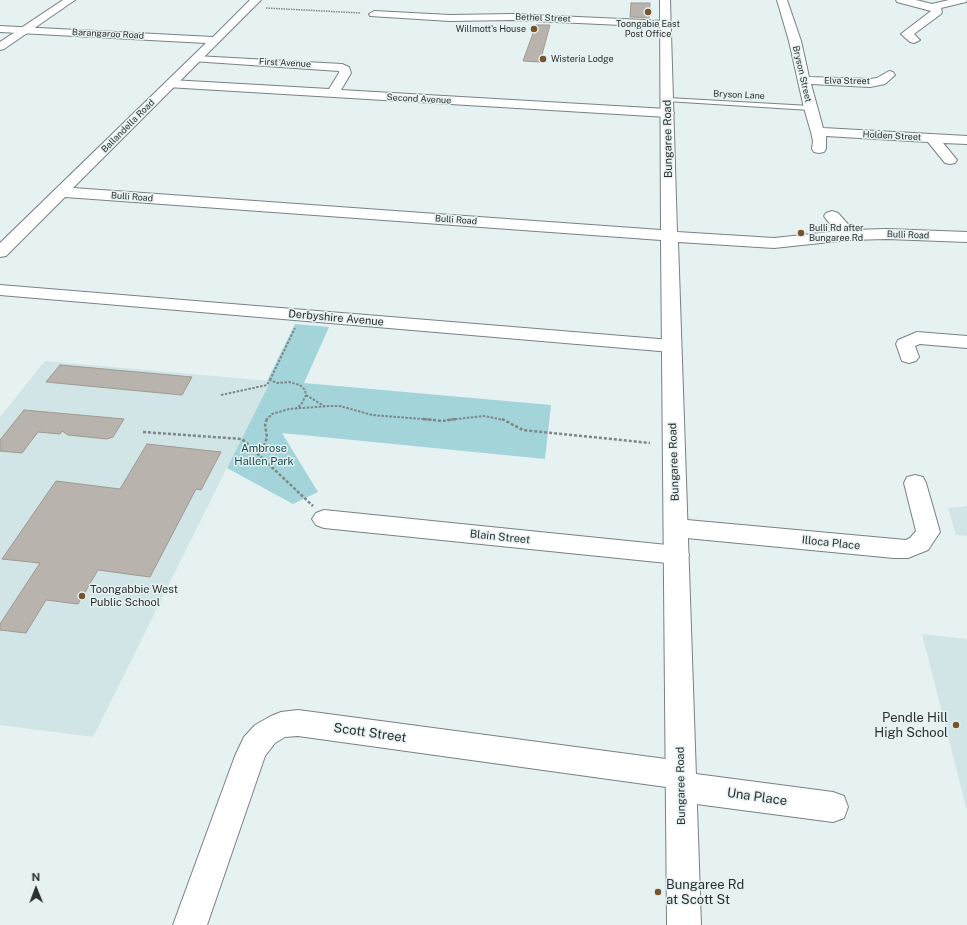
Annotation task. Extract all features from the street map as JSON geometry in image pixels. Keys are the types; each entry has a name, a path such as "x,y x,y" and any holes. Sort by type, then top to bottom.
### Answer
{"street":[{"path":"0,48 70,0"},
{"name":"Bungaree Road","path":"665,0 684,925"},
{"name":"Bryson Street","path":"782,0 795,41 810,108 818,132 820,141 819,149"},
{"path":"901,0 932,7 936,9 937,12 907,34 914,40"},
{"path":"932,7 962,0"},
{"name":"Ballandella Road","path":"0,252 252,4"},
{"name":"Bethel Street","path":"374,14 450,18 513,17 665,24"},
{"name":"Barangaroo Road","path":"0,29 215,40"},
{"name":"First Avenue","path":"196,58 342,68 346,70 345,73 332,94"},
{"name":"Elva Street","path":"804,80 870,83 881,81 889,74"},
{"name":"Second Avenue","path":"170,84 332,94 667,106"},
{"name":"Holden Street","path":"818,132 967,140"},
{"path":"933,139 950,160"},
{"name":"Bulli Road","path":"62,192 759,243 791,242 849,235 887,234 967,237"},
{"path":"832,216 849,235"},
{"name":"Derbyshire Avenue","path":"0,290 671,346"},
{"path":"909,357 905,344 917,338 967,342"},
{"name":"Illoca Place","path":"676,528 886,549 908,549 919,544 928,532 915,483"},
{"name":"Blain Street","path":"324,519 676,555"},
{"name":"Scott Street","path":"190,925 254,747 265,734 281,725 298,723 681,781"},
{"name":"Una Place","path":"681,781 833,807"}],"lane":[{"name":"Bryson Lane","path":"667,106 810,108"}],"path":[{"path":"252,4 374,14"},
{"path":"221,394 267,385 298,322"},
{"path":"270,380 296,383 305,390 306,395 325,406"},
{"path":"295,409 301,405 306,395"},
{"path":"258,454 263,448 267,438 265,424 267,418 272,414 280,411 325,406 340,406 372,415 442,421 484,416 501,419 523,430 650,442"},
{"path":"143,432 242,439 311,503 324,519"}],"shaded area":[{"name":"Toongabbie West Public School","path":"45,361 270,381 93,737 0,725 0,417"},
{"path":"967,506 967,536 956,535 948,508"},
{"name":"Pendle Hill High School","path":"922,634 967,639 967,811"}],"green space":[{"name":"Ambrose Hallen Park","path":"295,324 329,327 304,383 551,405 545,459 282,433 318,492 293,504 227,468 270,382 267,381"}],"building":[{"path":"631,3 650,3 649,18 630,17"},
{"path":"536,25 550,25 540,62 523,61"},
{"path":"60,365 192,377 182,395 46,382"},
{"path":"24,410 124,419 113,437 107,439 68,435 62,431 60,434 38,432 22,453 0,451 0,440"},
{"path":"147,444 221,452 201,490 196,489 150,577 98,570 78,604 46,600 26,633 0,630 0,624 40,563 2,559 56,481 120,489"}],"place":[{"name":"Toongabie East Post Office","path":"648,12"},
{"name":"Willmott's House","path":"534,29"},
{"name":"Wisteria Lodge","path":"543,59"},
{"name":"Bulli Rd after Bungaree Rd","path":"801,233"},
{"name":"Toongabbie West Public School","path":"82,596"},
{"name":"Pendle Hill High School","path":"956,725"},
{"name":"Bungaree Rd at Scott St","path":"658,892"}]}
